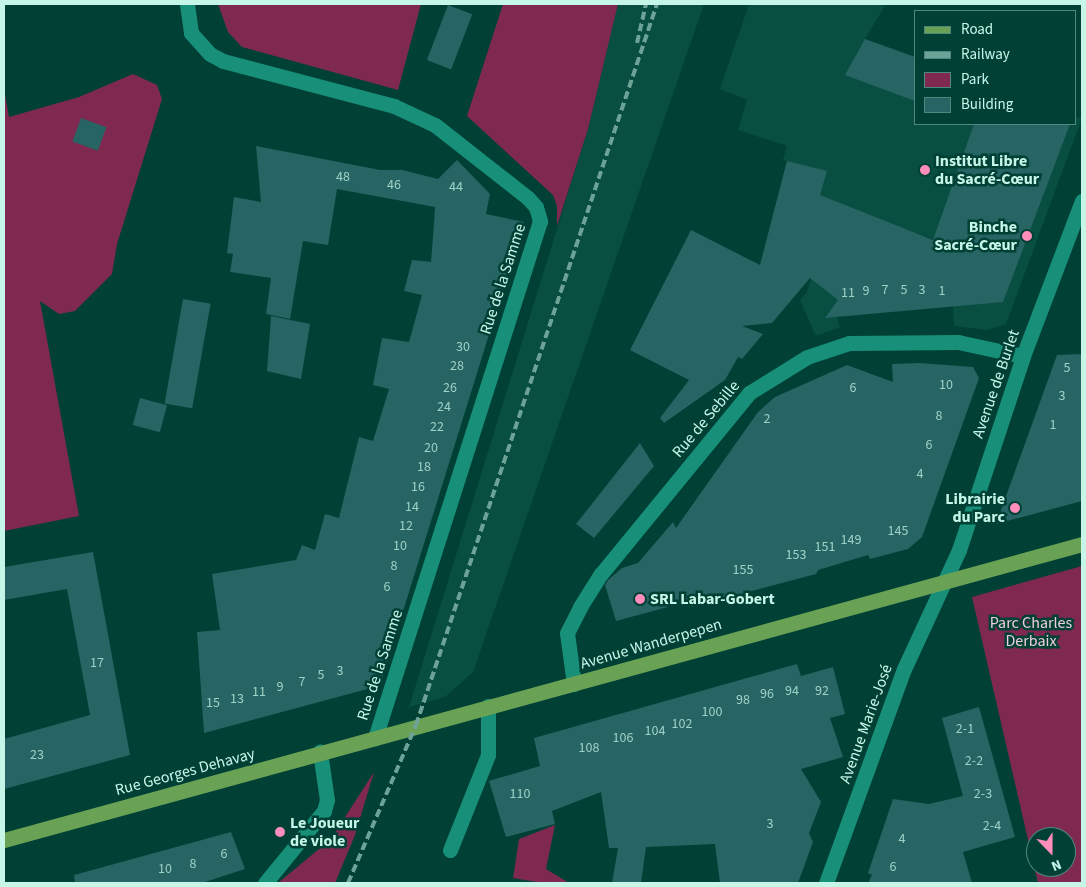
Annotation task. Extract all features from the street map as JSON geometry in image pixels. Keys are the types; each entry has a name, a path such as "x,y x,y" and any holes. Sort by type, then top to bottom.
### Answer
{"main road":[{"name":"Avenue Wanderpepen","path":"375,738 946,579 1082,544"},
{"name":"Rue Georges Dehavay","path":"4,840 375,738"}],"street":[{"name":"Rue de la Samme","path":"187,4 191,33 210,54 223,61 394,106 434,125 528,198 536,208 540,220 375,738"},
{"name":"Avenue de Burlet","path":"946,579 959,550 1023,356 1082,201"},
{"name":"Rue de Sebille","path":"574,684 566,633 580,607 601,574 750,393 807,356 849,343 958,342 1023,356"},
{"name":"Avenue Marie-José","path":"826,883 904,669 946,579"},
{"path":"450,850 488,755 488,706"},
{"path":"265,883 324,811 328,800 320,752"}],"shaded area":[{"path":"618,4 704,4 473,672 445,697 409,707 588,129"},
{"name":"Institut Libre du Sacré-Cœur","path":"749,4 886,4 865,39 914,57 914,125 1076,125 1076,116 1082,118 1006,324 987,330 954,326 951,269 933,239 915,233 840,271 837,317 840,327 816,336 800,300 807,292 817,257 766,242 787,161 783,160 787,146 738,130 747,100 720,89"}],"green space":[{"path":"218,4 421,4 398,90 242,47 228,32"},
{"path":"503,4 618,4 588,129 557,226 557,206 553,195 467,116"},
{"path":"133,74 157,85 162,99 117,244 112,274 75,311 59,314 40,301 79,516 4,531 4,89 9,117 79,97"},
{"name":"Parc Charles Derbaix","path":"1082,566 1082,883 1038,883 1037,877 1076,877 1076,827 1026,827 1026,831 972,597"},
{"path":"374,772 355,835 335,883 278,883 331,839"},
{"path":"555,825 546,869 569,883 543,883 513,878 519,839"}],"building":[{"path":"448,5 472,14 451,69 427,60"},
{"path":"865,39 914,57 914,101 845,75"},
{"path":"81,118 106,127 98,151 72,141"},
{"path":"974,125 1070,125 1003,302 825,318 838,300 810,278 772,323 742,326 763,334 742,359 738,357 725,380 664,423 660,418 689,380 630,350 691,230 760,265 787,161 827,171 820,195 933,240"},
{"path":"256,146 380,170 402,170 438,179 457,160 490,194 486,214 524,222 381,682 375,687 204,733 197,632 220,630 212,574 296,560 302,545 315,550 325,514 339,518 359,437 373,441 389,389 373,385 382,338 409,342 422,295 404,291 412,260 431,262 435,207 337,189 328,245 303,241 290,319 266,314 271,278 230,272 233,254 227,253 234,197 261,202"},
{"path":"183,299 211,304 192,408 165,403"},
{"path":"271,316 310,324 301,379 267,371"},
{"path":"1082,354 1082,501 996,524 1057,355"},
{"path":"920,363 973,367 979,378 922,537 908,549 870,559 868,555 818,570 816,574 692,607 690,601 616,621 605,585 608,580 622,568 638,563 673,522 676,528 758,412 775,397 847,365 893,382 892,364"},
{"path":"140,398 167,405 160,432 133,425"},
{"path":"640,443 654,466 594,538 576,524"},
{"path":"93,552 130,755 4,789 4,739 90,715 67,589 4,600 4,567"},
{"path":"797,664 801,676 833,667 845,714 830,718 843,757 801,769 821,802 809,833 813,842 798,883 720,883 715,844 646,847 641,883 612,883 618,848 609,848 601,792 552,811 555,824 506,837 489,781 540,766 534,738"},
{"path":"979,707 1015,837 963,852 972,883 868,883 872,875 868,873 893,799 929,804 963,796 942,718"},
{"path":"231,832 245,869 202,883 75,883 74,875"}],"railway":[{"path":"637,43 646,4"},
{"path":"348,883 416,725 657,4"}],"place":[{"name":"Institut Libre du Sacré-Cœur","path":"925,170"},
{"name":"Binche Sacré-Cœur","path":"1027,236"},
{"name":"Librairie du Parc","path":"1015,508"},
{"name":"SRL Labar-Gobert","path":"640,599"},
{"name":"Le Joueur de viole","path":"280,832"}]}
